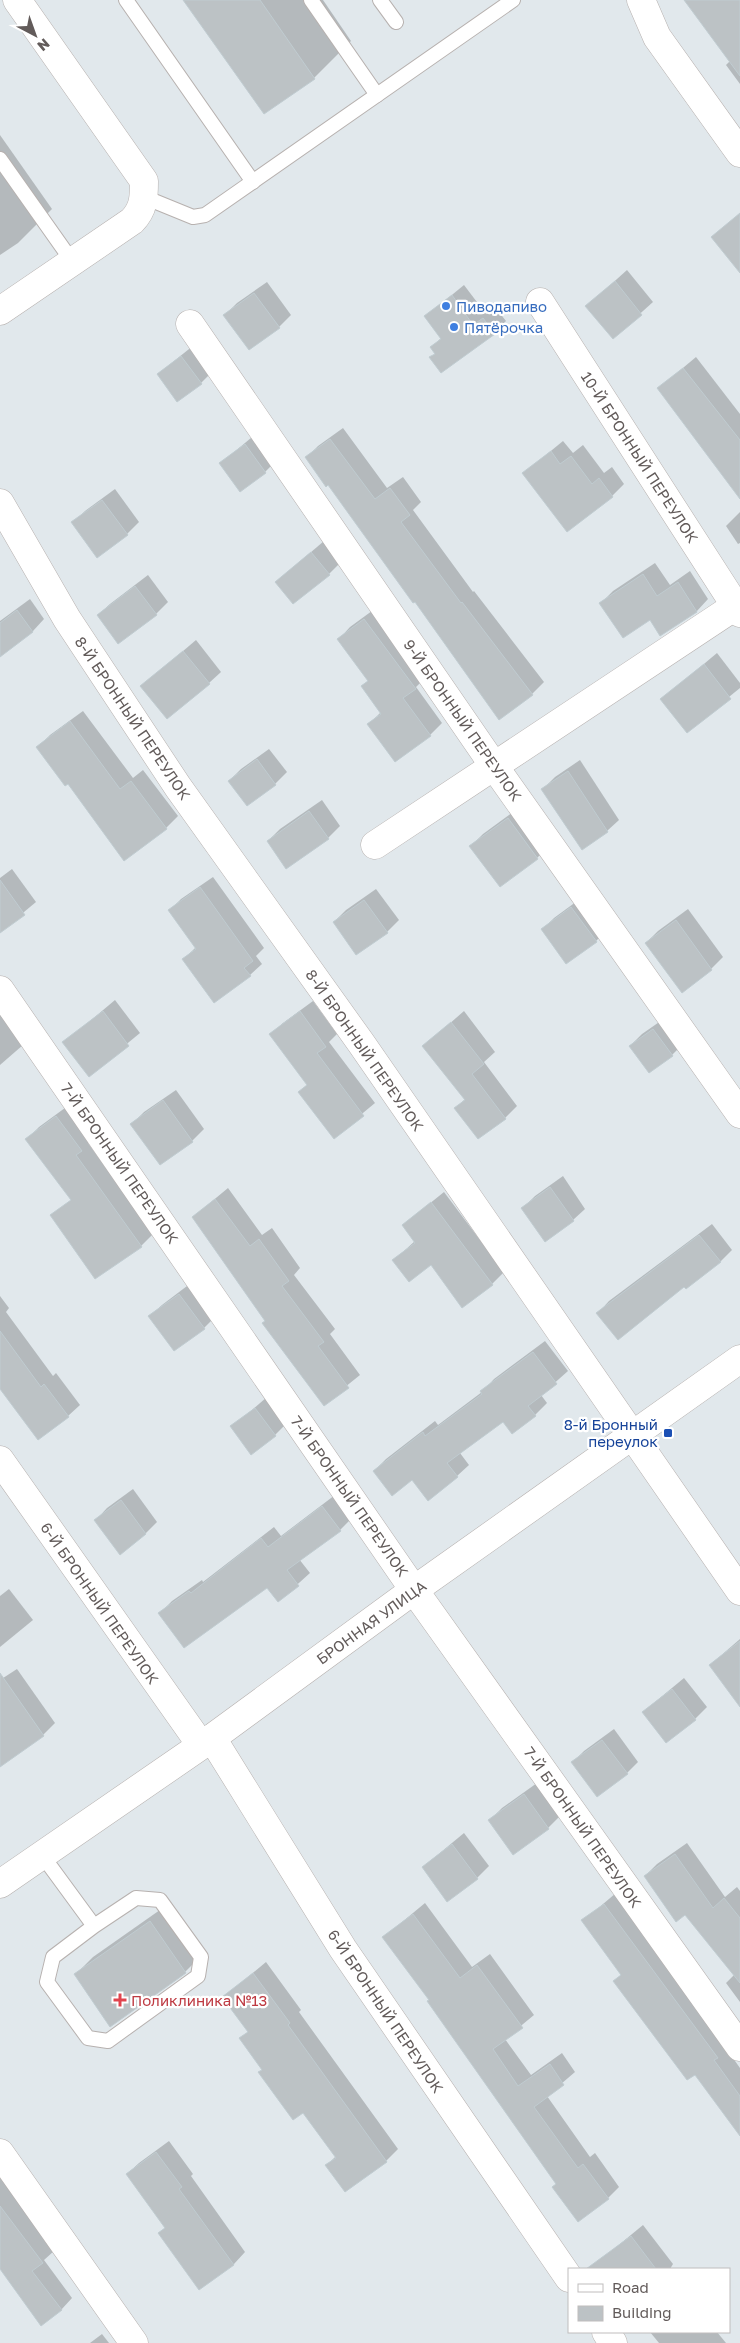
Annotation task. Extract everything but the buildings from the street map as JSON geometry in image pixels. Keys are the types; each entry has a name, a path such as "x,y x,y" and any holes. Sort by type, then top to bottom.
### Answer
{"street":[{"path":"0,311 132,221 138,215 144,197 144,181 18,0"},
{"path":"641,0 657,37 740,153"},
{"name":"10-Й БРОННЫЙ ПЕРЕУЛОК","path":"540,302 739,608"},
{"name":"9-Й БРОННЫЙ ПЕРЕУЛОК","path":"190,324 494,766 740,1114"},
{"name":"8-Й БРОННЫЙ ПЕРЕУЛОК","path":"0,503 67,619 178,787 361,1043 740,1591"},
{"path":"375,845 739,608"},
{"name":"7-Й БРОННЫЙ ПЕРЕУЛОК","path":"0,990 414,1590 740,2047"},
{"name":"БРОННАЯ УЛИЦА","path":"0,1884 206,1742 414,1590 740,1360"},
{"name":"6-Й БРОННЫЙ ПЕРЕУЛОК","path":"0,1460 206,1742 343,1949 568,2277"},
{"path":"0,2153 134,2343"}],"lane":[{"path":"126,0 253,182"},
{"path":"311,0 377,95"},
{"path":"380,0 396,22"},
{"path":"144,197 193,217 200,217 513,0"},
{"path":"0,160 72,261"},
{"path":"42,1854 94,1926"},
{"path":"136,1898 160,1900 201,1957 198,1976 108,2041 88,2038 47,1982 53,1957 94,1926 136,1898"}],"place":[{"name":"Пиводапиво","path":"446,306"},
{"name":"Пятёрочка","path":"454,327"},
{"name":"8-й Бронный переулок","path":"668,1433"},
{"name":"Поликлиника №13","path":"120,2000"}]}
